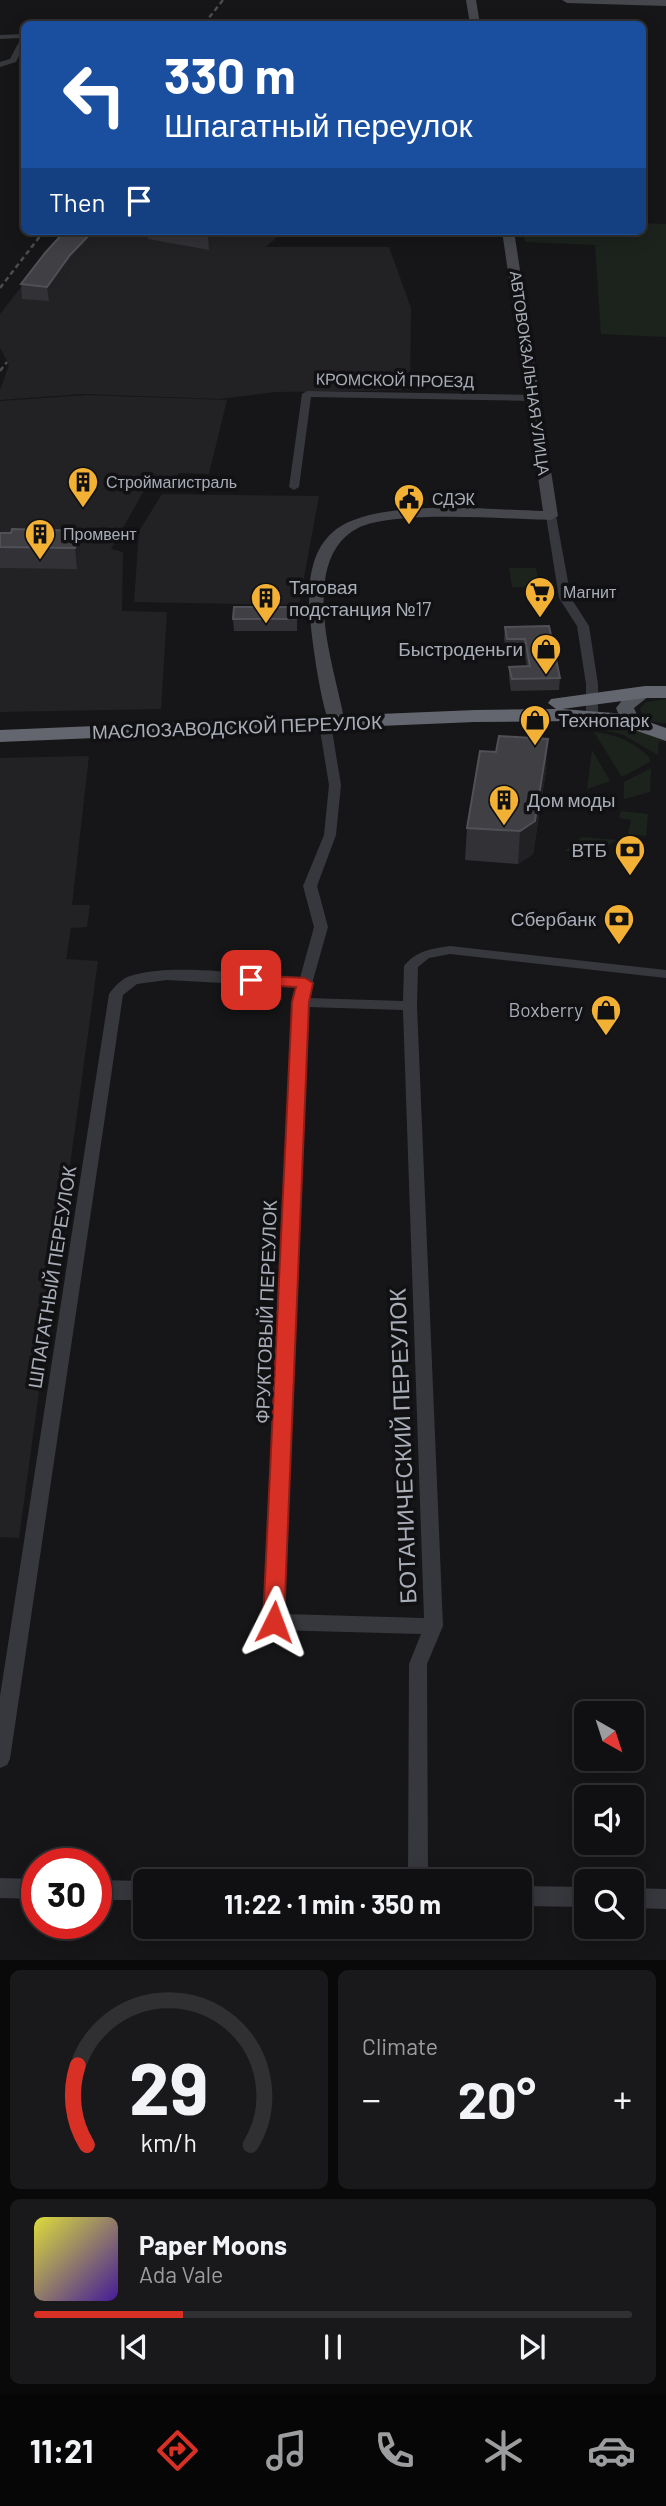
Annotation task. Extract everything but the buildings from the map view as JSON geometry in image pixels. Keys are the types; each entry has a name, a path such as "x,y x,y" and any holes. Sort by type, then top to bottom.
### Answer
{"highway":[{"name":"МАСЛОЗАВОДСКОЙ ПЕРЕУЛОК","path":"0,736 475,716 592,707 660,692"},
{"name":"МАСЛОЗАВОДСКОЙ ПЕРЕУЛОК","path":"592,707 663,733"}],"main road":[{"path":"636,723 629,718 625,708 628,702 660,692"}],"street":[{"path":"471,0 474,21"},
{"path":"568,0 666,3"},
{"path":"0,37 21,38"},
{"path":"0,65 13,61 21,44"},
{"name":"АВТОВОКЗАЛЬНАЯ УЛИЦА","path":"510,235 565,598 583,626 592,707"},
{"name":"КРОМСКОЙ ПРОЕЗД","path":"294,486 307,394 533,398"},
{"path":"331,723 317,609 319,565 327,545 334,538 354,524 396,513 551,516"},
{"name":"ФРУКТОВЫЙ ПЕРЕУЛОК","path":"331,723 335,785 330,835 310,886 321,927 300,1002 274,1622 434,1626"},
{"name":"БОТАНИЧЕСКИЙ ПЕРЕУЛОК","path":"418,1869 418,1664 434,1626 410,1006 411,966 416,959 436,950 510,955 666,974"},
{"name":"ШПАГАТНЫЙ ПЕРЕУЛОК","path":"0,1759 117,994 124,985 135,979 170,976 305,983"},
{"path":"300,1002 410,1006"},
{"path":"0,1888 21,1889"},
{"path":"112,1890 133,1891"},
{"path":"532,1896 574,1897"},
{"path":"644,1898 666,1899"}],"shaded area":[{"path":"646,223 666,224 666,337 601,334 595,245 525,242 524,235 646,235"},
{"path":"62,235 280,235 266,247 389,247 411,308 410,390 276,392 220,399 83,394 0,400 0,390 9,365 0,348 0,314"},
{"path":"87,395 227,400 209,474 179,473 167,489 145,489 111,549 123,552 122,611 167,612 161,709 0,712 0,401"},
{"path":"162,494 319,496 299,605 134,602 139,531"},
{"path":"509,568 536,568 539,587 512,587"},
{"path":"666,699 666,723 650,720 640,709 646,702"},
{"path":"583,721 627,725 666,742 659,741 658,755 622,734 583,726"},
{"path":"594,732 631,743 649,757 650,762 622,777"},
{"path":"592,750 610,781 587,789"},
{"path":"89,756 72,905 90,905 87,927 71,928 66,959 98,961 19,1538 0,1537 0,758"},
{"path":"651,768 650,792 624,799 624,782"},
{"path":"621,811 648,814 646,836 628,834 631,820 619,818"},
{"path":"582,837 617,840 595,853 565,851"}],"railway":[{"path":"206,21 223,0"},
{"path":"0,288 41,235"},
{"path":"0,371 7,362"}],"place":[{"name":"Строймагистраль","path":"83,509"},
{"name":"СДЭК","path":"409,526"},
{"name":"Промвент","path":"40,561"},
{"name":"Магнит","path":"540,619"},
{"name":"Тяговая подстанция №17","path":"266,625"},
{"name":"Быстроденьги","path":"546,676"},
{"name":"Технопарк","path":"535,747"},
{"name":"Дом моды","path":"504,827"},
{"name":"ВТБ","path":"630,877"},
{"name":"Сбербанк","path":"619,946"},
{"name":"Boxberry","path":"606,1037"}],"route":[{"path":"251,980 305,983 300,1002 274,1622"}]}
